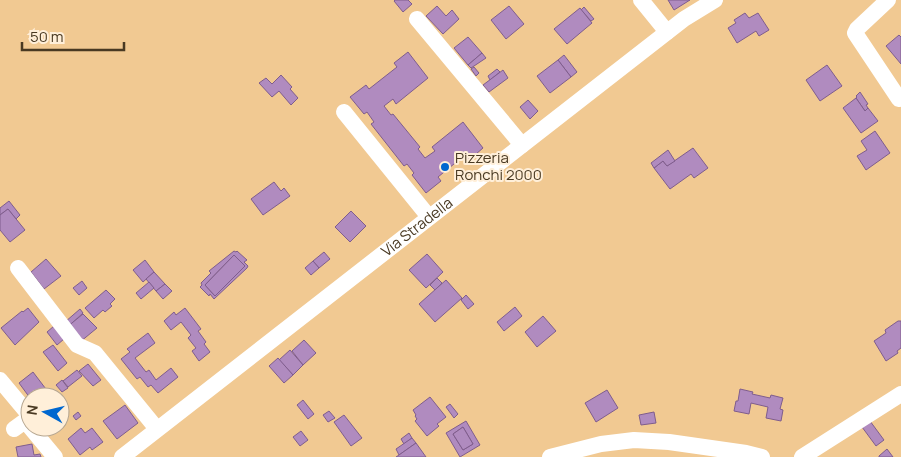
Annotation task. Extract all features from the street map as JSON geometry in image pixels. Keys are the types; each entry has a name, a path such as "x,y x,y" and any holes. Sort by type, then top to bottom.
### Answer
{"street":[{"path":"641,0 667,32"},
{"name":"Via Stradella","path":"122,457 667,32 715,0"},
{"path":"888,0 854,33 899,99"},
{"path":"417,19 522,145"},
{"path":"344,112 429,216"},
{"path":"18,268 77,345 95,353 157,429"},
{"path":"0,380 20,404"},
{"path":"802,457 901,394"},
{"path":"14,429 25,421 55,457"},
{"path":"47,437 63,457"},
{"path":"550,457 601,444 634,440 679,443 762,457"}],"building":[{"path":"395,0 408,0 412,4 403,12"},
{"path":"668,0 690,0 674,10"},
{"path":"437,6 446,16 452,10 459,19 443,34 426,16"},
{"path":"509,6 524,24 506,39 491,20"},
{"path":"584,7 594,19 591,21 581,10"},
{"path":"580,8 592,23 567,44 554,29"},
{"path":"745,13 749,18 758,13 769,30 759,36 756,31 737,43 728,28 736,23 734,20"},
{"path":"899,35 901,37 901,64 886,46"},
{"path":"468,37 482,53 468,65 454,48"},
{"path":"408,52 428,78 396,104 393,99 384,106 391,115 393,114 420,147 418,149 425,158 435,151 432,147 463,122 483,148 469,160 465,155 438,177 441,181 426,193 412,175 414,173 407,164 404,166 371,124 374,122 367,112 364,114 350,97 366,85 369,89 397,67 394,63"},
{"path":"482,53 486,58 471,68 468,65"},
{"path":"564,55 577,72 571,77 558,60"},
{"path":"558,60 571,77 550,93 537,76"},
{"path":"827,65 842,86 820,101 806,80"},
{"path":"474,67 479,73 476,76 471,69"},
{"path":"497,69 500,72 490,80 488,76"},
{"path":"503,70 508,78 489,92 483,85"},
{"path":"281,75 292,87 290,89 298,98 291,105 279,91 272,97 259,83 266,78 272,84"},
{"path":"860,92 868,104 866,105 868,108 865,111 856,98"},
{"path":"856,98 865,111 868,108 878,121 861,133 843,108"},
{"path":"528,100 538,111 530,119 520,107"},
{"path":"875,131 890,153 866,170 857,156 867,150 861,141"},
{"path":"693,148 708,168 694,178 691,174 670,189 654,168 663,161 667,166"},
{"path":"668,150 675,161 667,166 663,161 654,168 651,163"},
{"path":"274,182 281,191 284,188 290,196 263,215 251,199"},
{"path":"9,201 20,215 16,219 8,209 0,215 0,208"},
{"path":"8,209 25,230 10,242 0,230 0,215"},
{"path":"351,211 366,226 350,242 335,227"},
{"path":"234,251 237,251 247,260 244,262 248,266 247,268 214,299 200,287 201,283 211,273 209,271","holes":["234,255 245,266 215,296 205,285"]},
{"path":"324,252 330,259 319,268 313,261"},
{"path":"427,254 443,272 426,288 409,270"},
{"path":"234,255 245,266 215,296 205,285"},
{"path":"46,259 61,276 44,289 31,272"},
{"path":"145,260 154,272 143,282 133,270"},
{"path":"313,261 319,268 311,275 305,268"},
{"path":"154,272 165,284 156,291 146,279"},
{"path":"437,278 442,283 435,290 430,285"},
{"path":"446,280 462,298 435,322 419,304"},
{"path":"82,281 87,288 79,295 73,288"},
{"path":"149,282 154,288 141,299 136,293"},
{"path":"165,284 172,291 163,299 156,291"},
{"path":"106,290 115,299 110,304 112,306 105,312 103,310 94,318 85,308"},
{"path":"466,295 474,304 468,309 461,300"},
{"path":"515,307 522,316 504,331 497,322"},
{"path":"28,308 39,322 15,345 1,328"},
{"path":"185,308 201,329 198,331 210,352 199,361 192,351 196,348 188,338 191,335 181,322 171,330 164,321 174,312 176,315"},
{"path":"80,309 83,313 69,326 65,322"},
{"path":"83,314 97,328 80,342 67,327"},
{"path":"543,316 556,331 537,347 525,332"},
{"path":"901,321 901,348 897,351 898,353 886,361 874,341 886,333 885,330"},
{"path":"54,326 64,339 57,345 47,332"},
{"path":"148,333 155,343 135,358 146,372 149,370 156,380 171,368 178,377 158,393 151,385 148,387 140,377 137,379 121,359 130,352 127,349"},
{"path":"304,340 316,353 303,365 292,351"},
{"path":"53,345 67,363 58,371 43,352"},
{"path":"290,350 303,365 293,375 279,360"},
{"path":"278,358 293,375 284,383 269,366"},
{"path":"88,364 101,380 93,386 79,371"},
{"path":"77,370 82,376 68,387 63,381"},
{"path":"33,372 44,387 22,387 19,383"},
{"path":"62,380 67,387 58,387 56,385"},
{"path":"740,389 770,398 771,395 783,398 780,409 783,410 781,421 766,418 768,407 751,403 749,414 734,411"},
{"path":"607,390 618,408 596,422 585,403"},
{"path":"430,397 446,417 427,436 415,421 417,419 413,410"},
{"path":"303,400 314,414 308,419 297,405"},
{"path":"450,404 458,414 454,418 446,407"},
{"path":"125,405 138,423 117,439 103,421"},
{"path":"329,411 335,418 328,422 323,415"},
{"path":"78,412 81,416 76,420 73,416"},
{"path":"654,412 656,423 641,425 639,415"},
{"path":"344,415 362,438 351,446 334,422"},
{"path":"466,421 480,445 460,457 446,433","holes":["463,427 473,444 463,450 453,434"]},
{"path":"870,421 884,440 876,446 862,427"},
{"path":"463,427 473,444 463,450 453,434"},
{"path":"81,428 85,433 92,428 103,442 92,450 90,447 80,455 68,439"},
{"path":"301,431 308,440 300,446 293,437"},
{"path":"409,433 412,438 404,444 401,439"},
{"path":"412,438 416,443 399,455 396,449"},
{"path":"416,443 426,457 396,457 399,455"},
{"path":"32,444 34,455 40,454 41,457 18,457 16,447"},
{"path":"887,449 893,457 879,457 879,456"}],"place":[{"name":"Pizzeria Ronchi 2000","path":"445,167"}]}
